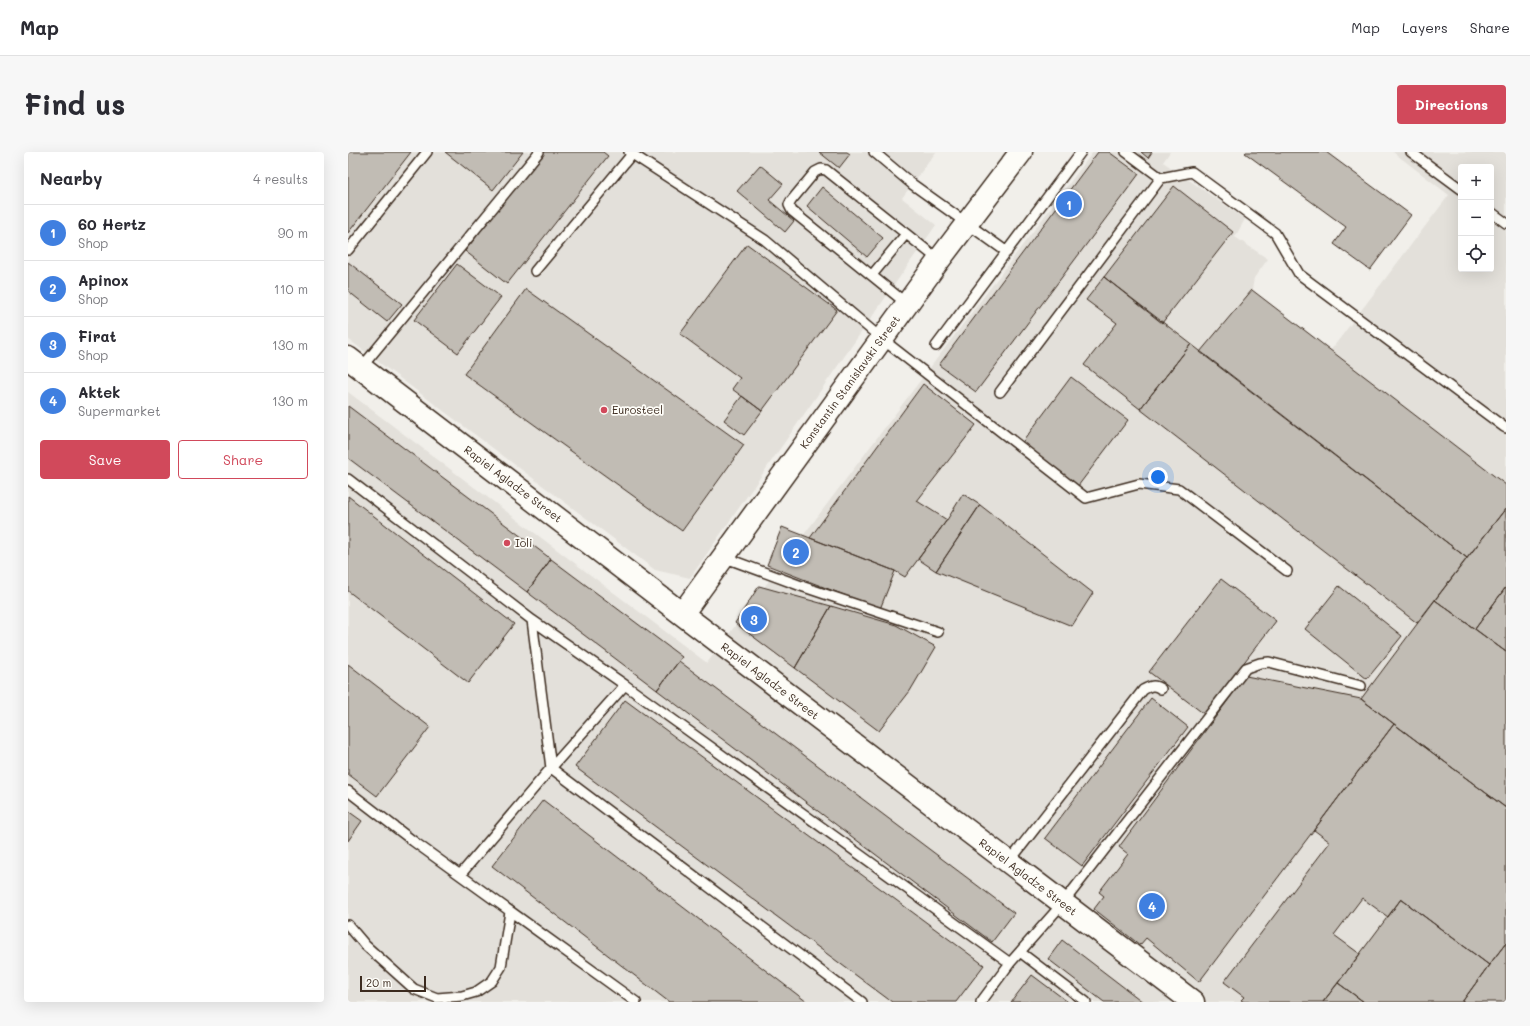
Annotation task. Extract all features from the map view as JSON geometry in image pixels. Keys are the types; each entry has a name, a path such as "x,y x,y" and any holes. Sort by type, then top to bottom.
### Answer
{"street":[{"name":"Konstantin Stanislavski Street","path":"682,614 939,260 1021,152"},
{"name":"Rapiel Agladze Street","path":"354,363 1194,1002"}],"lane":[{"path":"348,250 427,152"},
{"path":"354,363 539,152"},
{"path":"874,152 912,184 1007,252"},
{"path":"936,346 1081,152"},
{"path":"1126,152 1161,178"},
{"path":"1411,152 1458,187"},
{"path":"535,271 631,153 765,240 882,339 1086,498 1139,484 1179,489 1288,571"},
{"path":"907,304 792,211 789,205 791,201 815,172 821,169 826,170 939,260"},
{"path":"1000,392 1161,178 1192,172 1274,233 1299,274 1506,428"},
{"path":"1494,214 1506,223"},
{"path":"872,275 906,234"},
{"path":"348,478 532,620 624,684 1010,963"},
{"path":"723,557 804,588 938,632"},
{"path":"532,620 551,768 862,1002"},
{"path":"981,1002 1010,963 1063,903 1246,668 1260,663 1269,662 1361,686"},
{"path":"460,875 624,684"},
{"path":"1009,862 1143,690 1151,686 1161,688"},
{"path":"348,791 510,912 636,1002"},
{"path":"348,925 365,945 414,989 437,998 476,992 492,981 501,967 510,912"},
{"path":"1020,952 1086,1002"}],"shaded area":[{"path":"348,152 936,152 902,198 936,225 690,578 655,570 348,339"},
{"path":"1093,152 1170,152 1163,162 1245,219 1235,237 1268,259 1254,278 1252,290 1331,350 1449,195 1393,152 1506,152 1506,1002 348,1002 348,392 707,663"}],"building":[{"path":"348,152 411,152 348,233"},
{"path":"445,152 523,152 493,190"},
{"path":"543,152 603,152 608,156 507,284 465,251"},
{"path":"819,152 847,152 850,154 839,168"},
{"path":"1098,152 1109,152 1139,174 976,392 939,365"},
{"path":"1141,152 1152,152 1148,158"},
{"path":"1326,152 1411,215 1370,270 1334,244 1346,227 1245,153"},
{"path":"760,165 783,184 769,200 794,221 785,232 737,191"},
{"path":"1174,186 1233,232 1162,323 1104,277"},
{"path":"822,187 883,238 867,257 807,206"},
{"path":"747,244 837,310 762,411 732,389 740,378 680,334"},
{"path":"348,262 402,304 387,322 348,291"},
{"path":"457,264 501,297 458,353 414,320"},
{"path":"1104,277 1191,344 1140,409 1084,365 1117,323 1086,300"},
{"name":"Eurosteel","path":"526,289 744,445 682,531 464,374"},
{"path":"1252,290 1506,485 1506,508 1467,558 1200,352"},
{"path":"1191,344 1467,558 1417,623 1140,409"},
{"path":"1071,377 1128,420 1078,486 1021,444"},
{"path":"923,384 976,425 917,501 947,520 905,577 895,571 810,538"},
{"path":"742,396 762,411 744,435 724,420"},
{"path":"348,406 551,559 527,592 348,458"},
{"path":"963,494 980,505 936,571 918,559 947,520"},
{"path":"348,496 514,624 468,683 348,591"},
{"path":"980,505 1093,593 1072,626 936,571"},
{"path":"1506,508 1506,587 1475,629 1435,600"},
{"path":"782,527 895,571 880,609 767,565"},
{"path":"551,559 682,657 657,690 527,592"},
{"path":"1221,579 1276,621 1204,714 1149,672"},
{"path":"759,586 831,606 795,668 735,623"},
{"path":"1339,586 1402,636 1367,679 1305,629"},
{"path":"1506,587 1506,652 1475,629"},
{"path":"1435,600 1506,652 1506,808 1361,699"},
{"path":"831,606 896,625 936,647 910,691 879,731 795,668"},
{"path":"679,661 1014,913 992,942 657,690"},
{"path":"348,664 430,727 377,796 348,774"},
{"path":"1246,676 1361,699 1394,724 1199,982 1146,938 1140,945 1094,909 1104,896 1099,892 1128,854 1119,847"},
{"path":"1151,698 1188,727 1082,866 1045,838"},
{"path":"625,700 984,965 956,1002 892,1002 575,767"},
{"path":"1394,724 1506,808 1506,943 1489,965 1401,899 1388,917 1362,898 1334,935 1360,954 1323,1002 1244,1002 1241,1000 1244,997 1224,982 1330,842 1314,830"},
{"path":"543,800 807,1002 669,1002 492,866"},
{"path":"348,811 362,821 348,841"},
{"path":"1401,899 1489,965 1462,1002 1364,1002 1338,983"},
{"path":"1062,940 1143,1002 1104,1002 1048,959"},
{"path":"1506,943 1506,1002 1462,1002 1489,965"},
{"path":"1032,975 1068,1002 1011,1002"},
{"path":"1338,983 1364,1002 1323,1002"}],"place":[{"name":"60 Hertz","path":"1069,204"},
{"name":"Eurosteel","path":"604,410"},
{"name":"Ioli","path":"507,543"},
{"name":"Apinox","path":"796,552"},
{"name":"Firat","path":"754,619"},
{"name":"Aktek","path":"1152,906"}]}
